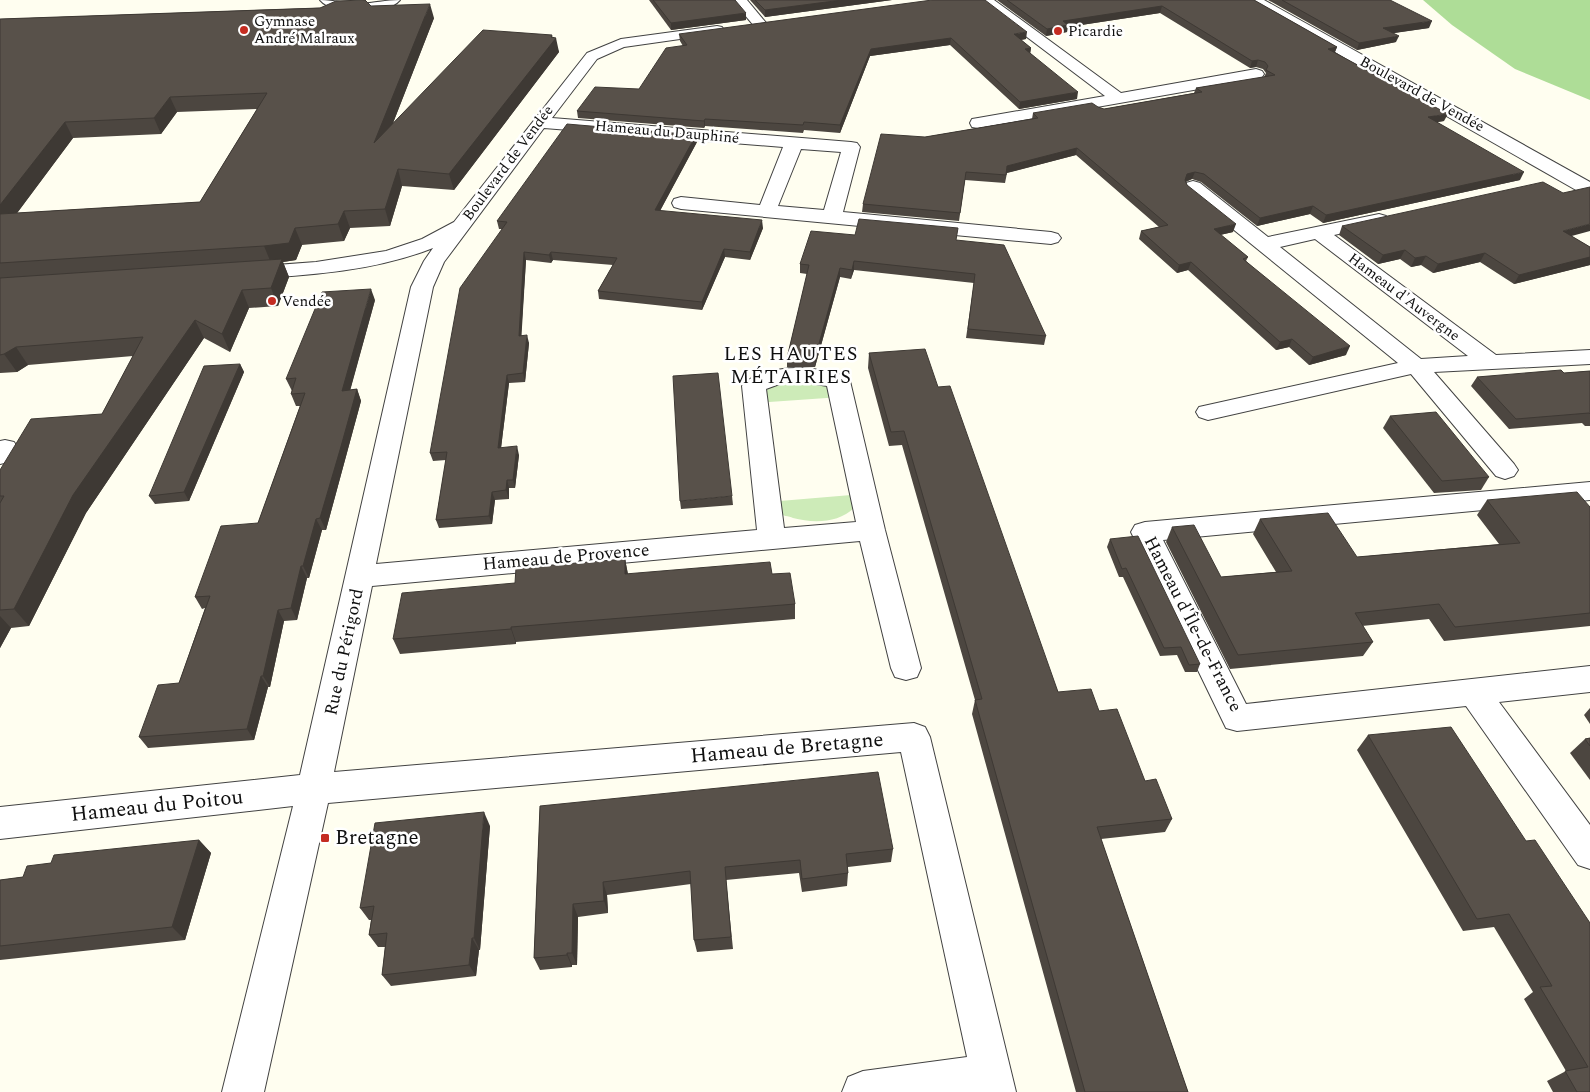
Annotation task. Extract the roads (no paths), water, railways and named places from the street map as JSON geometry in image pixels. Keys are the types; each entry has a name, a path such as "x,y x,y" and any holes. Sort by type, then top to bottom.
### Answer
{"street":[{"path":"326,0 335,6 360,8 393,0"},
{"path":"739,0 760,24"},
{"path":"985,0 1118,98"},
{"name":"Boulevard de Vendée","path":"1254,0 1590,190"},
{"name":"Boulevard de Vendée","path":"232,274 337,264 388,256 429,243 464,222 539,122 592,56 621,42 776,22"},
{"path":"978,123 1256,74"},
{"name":"Hameau du Dauphiné","path":"539,122 851,147 832,217"},
{"path":"767,210 794,143"},
{"path":"1540,183 1590,172"},
{"path":"1192,187 1416,366 1505,470"},
{"path":"681,203 1051,238"},
{"name":"Hameau d'Auvergne","path":"1263,244 1392,217"},
{"name":"Rue du Périgord","path":"243,1092 314,789 422,287 434,261 464,222"},
{"name":"Hameau d'Auvergne","path":"1319,233 1489,362"},
{"name":"Hameau d'Auvergne","path":"1208,412 1416,366 1590,357"},
{"path":"772,539 754,386 768,378 793,373 838,381 871,530 906,668"},
{"name":"Hameau d'Île-de-France","path":"1590,491 1145,532 1237,718 1590,679"},
{"name":"Hameau de Provence","path":"360,576 871,530"},
{"path":"1474,692 1590,854"},
{"name":"Hameau de Bretagne","path":"314,789 914,737 993,1083 863,1092"},
{"name":"Hameau du Poitou","path":"0,823 314,789"}],"place":[{"name":"Gymnase André Malraux","path":"244,30"},
{"name":"Picardie","path":"1058,31"},
{"name":"Vendée","path":"272,301"},
{"name":"Bretagne","path":"325,838"}],"district":[{"name":"LES HAUTES MÉTAIRIES","path":"791,366"}]}
